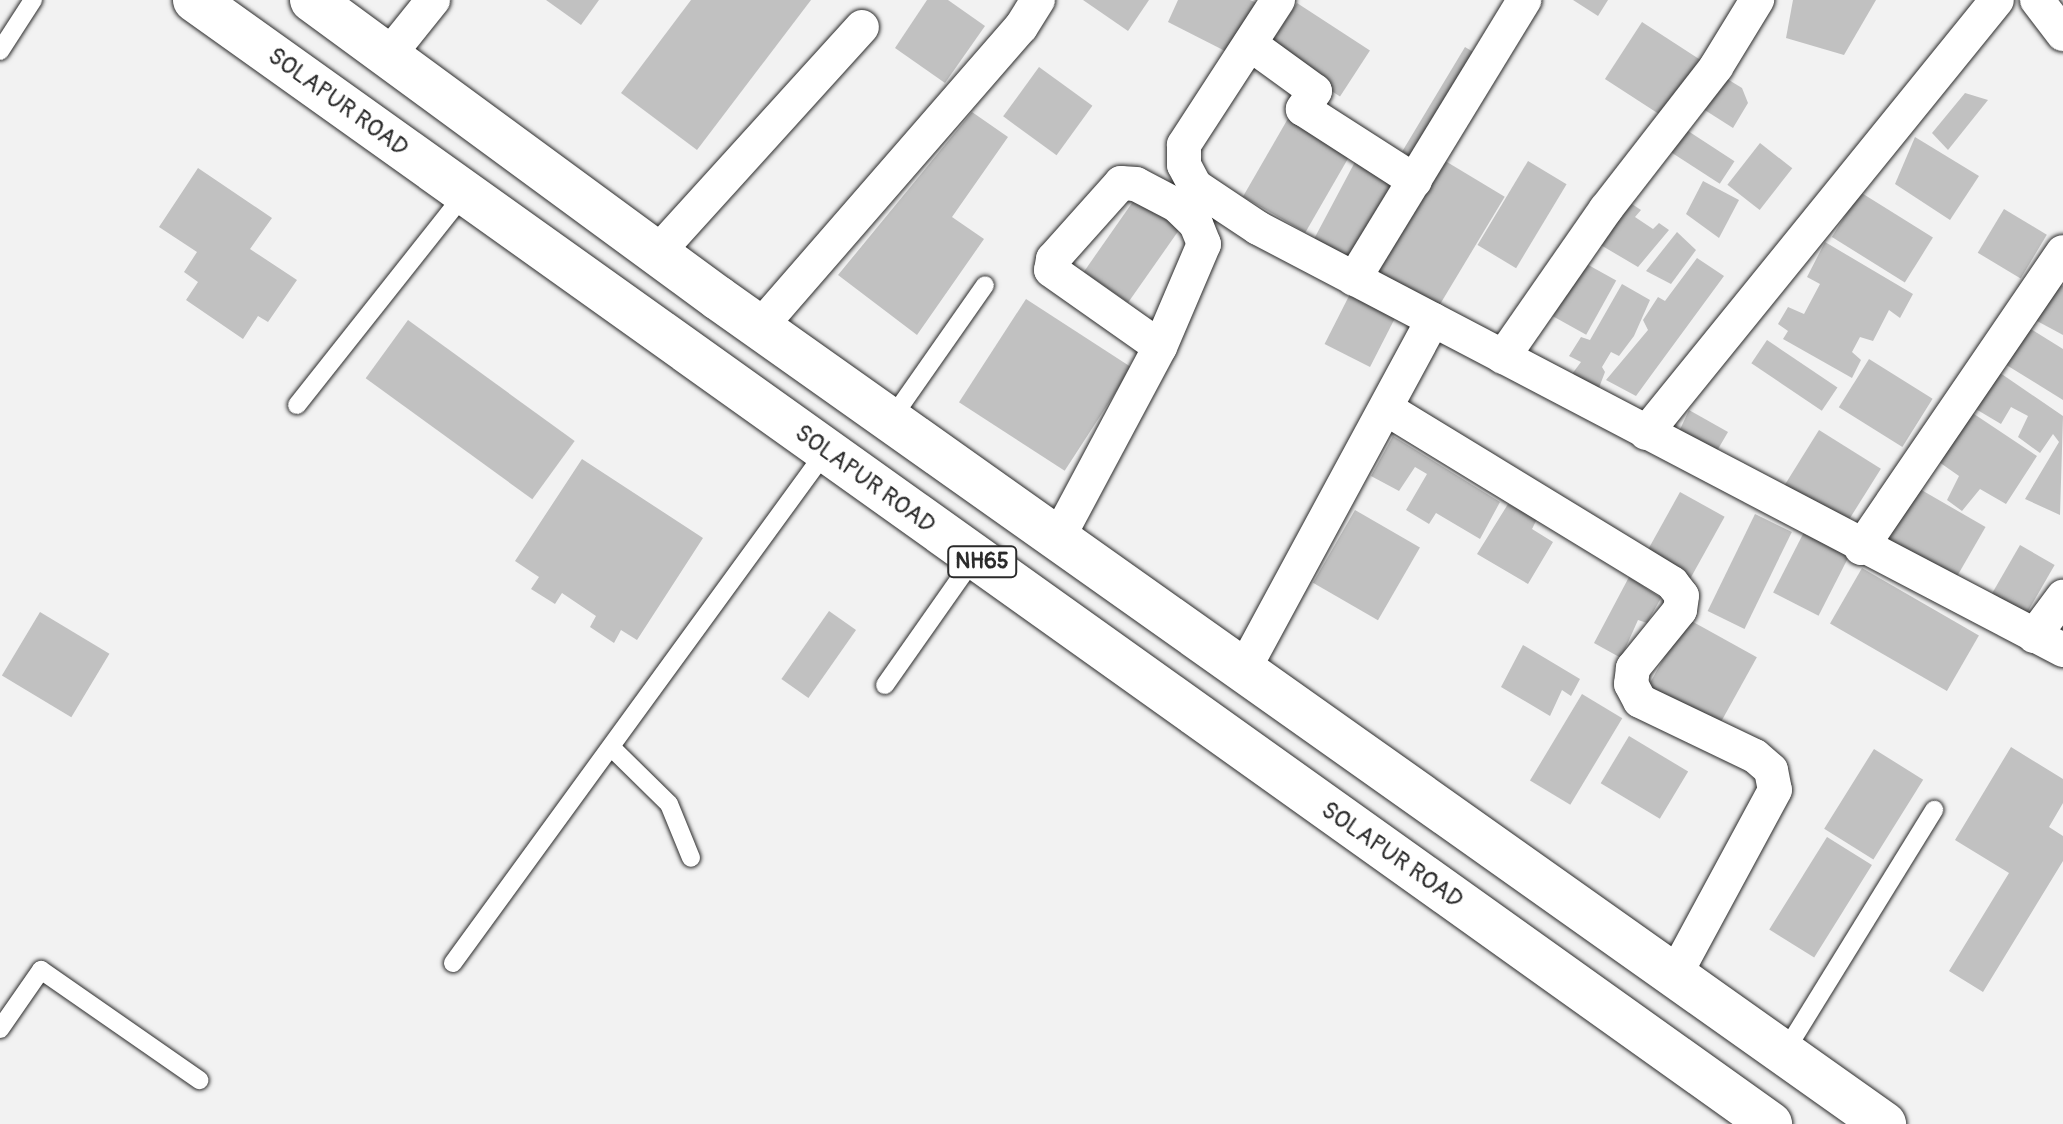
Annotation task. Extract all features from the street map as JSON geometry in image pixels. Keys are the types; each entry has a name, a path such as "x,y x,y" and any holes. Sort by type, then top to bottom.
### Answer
{"highway":[{"name":"SOLAPUR ROAD","path":"195,0 1770,1124"},
{"name":"NH65","path":"312,0 760,327 1059,536 1884,1124"}],"street":[{"path":"388,56 433,0"},
{"path":"760,327 1021,27 1038,0"},
{"path":"1278,0 1184,145 1184,165 1195,186 1217,204 1861,548 2048,643 2063,597"},
{"path":"1354,279 1524,0"},
{"path":"1503,357 1606,209 1716,67 1757,0"},
{"path":"1646,433 1997,0"},
{"path":"2037,0 2063,34"},
{"path":"657,253 862,27"},
{"path":"1250,44 1315,91 1303,109 1415,181"},
{"path":"1059,536 1160,347 1201,257 1202,234 1176,205 1136,184 1121,183 1053,259 1051,270 1160,347"},
{"path":"1861,548 2063,252"},
{"path":"1244,669 1323,517 1387,409 1433,320"},
{"path":"1387,409 1672,583 1682,596 1680,610 1633,668 1631,684 1640,701 1755,756 1771,770 1775,790 1675,975"}],"lane":[{"path":"0,51 33,0"},
{"path":"297,405 465,193"},
{"path":"892,418 985,285"},
{"path":"453,963 826,451"},
{"path":"885,685 975,557"},
{"path":"611,747 669,804 691,858"},
{"path":"1784,1053 1934,810"},
{"path":"0,1029 41,970 199,1080"}],"building":[{"path":"546,0 599,0 581,25"},
{"path":"691,0 811,0 697,150 621,93"},
{"path":"927,0 948,0 985,26 945,83 895,48"},
{"path":"1083,0 1149,0 1128,31"},
{"path":"1178,0 1250,0 1257,3 1231,54 1168,22"},
{"path":"1573,0 1608,0 1598,16"},
{"path":"1793,0 1876,0 1844,55 1786,38"},
{"path":"1297,3 1370,50 1340,97 1267,49"},
{"path":"1642,22 1704,62 1667,119 1605,79"},
{"path":"1465,47 1487,60 1424,165 1402,152"},
{"path":"1039,67 1092,106 1057,155 1003,116"},
{"path":"1724,77 1742,88 1748,103 1733,128 1700,107"},
{"path":"1965,93 1988,100 1948,150 1932,133"},
{"path":"972,112 1008,137 952,217 984,239 917,335 838,275"},
{"path":"1290,115 1352,151 1305,232 1243,196"},
{"path":"1685,129 1734,161 1720,184 1670,152"},
{"path":"1915,137 1979,176 1950,220 1895,184"},
{"path":"1760,143 1792,168 1760,210 1727,185"},
{"path":"1437,156 1505,197 1432,318 1364,277"},
{"path":"1356,160 1399,183 1356,264 1313,241"},
{"path":"1528,161 1567,184 1516,268 1478,245"},
{"path":"198,168 272,218 250,249 297,280 268,322 258,316 243,339 186,300 198,282 184,272 197,252 159,227"},
{"path":"1703,181 1739,200 1719,238 1686,214"},
{"path":"1860,192 1933,238 1905,283 1832,237"},
{"path":"1139,193 1183,224 1128,303 1084,272"},
{"path":"1629,202 1641,210 1635,217 1653,229 1659,223 1669,230 1638,267 1599,244"},
{"path":"2004,209 2047,235 2021,278 1978,253"},
{"path":"1677,232 1696,250 1671,284 1646,271"},
{"path":"1825,242 1913,294 1900,318 1889,310 1873,341 1860,337 1852,352 1861,360 1852,378 1783,339 1788,331 1778,324 1788,307 1804,314 1820,284 1807,277"},
{"path":"1697,258 1724,276 1636,396 1606,380 1648,330 1643,320 1658,297 1665,301"},
{"path":"1583,262 1616,280 1586,335 1553,316"},
{"path":"2049,277 2063,286 2063,335 2024,314"},
{"path":"1622,284 1650,300 1634,336 1619,356 1611,352 1602,367 1605,372 1597,393 1569,378 1581,362 1569,356 1581,337 1590,340"},
{"path":"1350,294 1395,317 1370,367 1325,344"},
{"path":"1026,299 1132,368 1065,471 959,402"},
{"path":"408,320 575,441 532,499 366,378"},
{"path":"2018,321 2063,349 2063,400 1995,358"},
{"path":"1767,340 1837,388 1822,411 1751,363"},
{"path":"1869,359 1933,399 1902,447 1839,407"},
{"path":"1990,366 2063,416 2060,515 2025,499 2059,442 2053,434 2040,453 2018,437 2028,416 2011,407 2001,424 1969,405"},
{"path":"1689,410 1728,432 1714,456 1676,438"},
{"path":"1971,412 2037,456 2006,504 1980,489 1962,511 1947,500 1959,476 1939,462"},
{"path":"1819,430 1881,469 1842,531 1780,492"},
{"path":"1393,436 1500,502 1480,539 1436,513 1429,524 1406,510 1427,474 1415,467 1399,491 1371,476"},
{"path":"582,459 703,538 637,640 621,630 614,643 590,627 596,616 562,593 555,604 531,589 539,577 515,561"},
{"path":"1918,488 1986,527 1955,580 1888,541"},
{"path":"1680,492 1725,517 1687,584 1643,559"},
{"path":"1508,504 1537,519 1532,529 1553,542 1528,584 1477,554"},
{"path":"1355,510 1420,548 1378,620 1313,583"},
{"path":"1755,514 1792,532 1745,629 1708,611"},
{"path":"1804,532 1849,555 1819,616 1773,593"},
{"path":"2020,545 2055,565 2025,617 1990,597"},
{"path":"1862,568 1979,636 1947,691 1830,623"},
{"path":"1629,577 1661,598 1647,623 1638,620 1621,658 1594,643"},
{"path":"829,611 856,630 808,698 781,679"},
{"path":"40,612 109,654 71,717 2,675"},
{"path":"1686,618 1757,657 1717,729 1646,690"},
{"path":"1523,645 1580,679 1571,696 1562,690 1550,716 1501,687"},
{"path":"1582,694 1622,718 1570,805 1530,781"},
{"path":"1629,736 1688,772 1660,819 1601,783"},
{"path":"2011,747 2063,779 2063,803 2049,827 2063,836 2063,861 1983,992 1949,971 2009,873 1955,840"},
{"path":"1874,749 1923,780 1873,859 1824,829"},
{"path":"1827,837 1872,865 1814,958 1769,929"}]}
